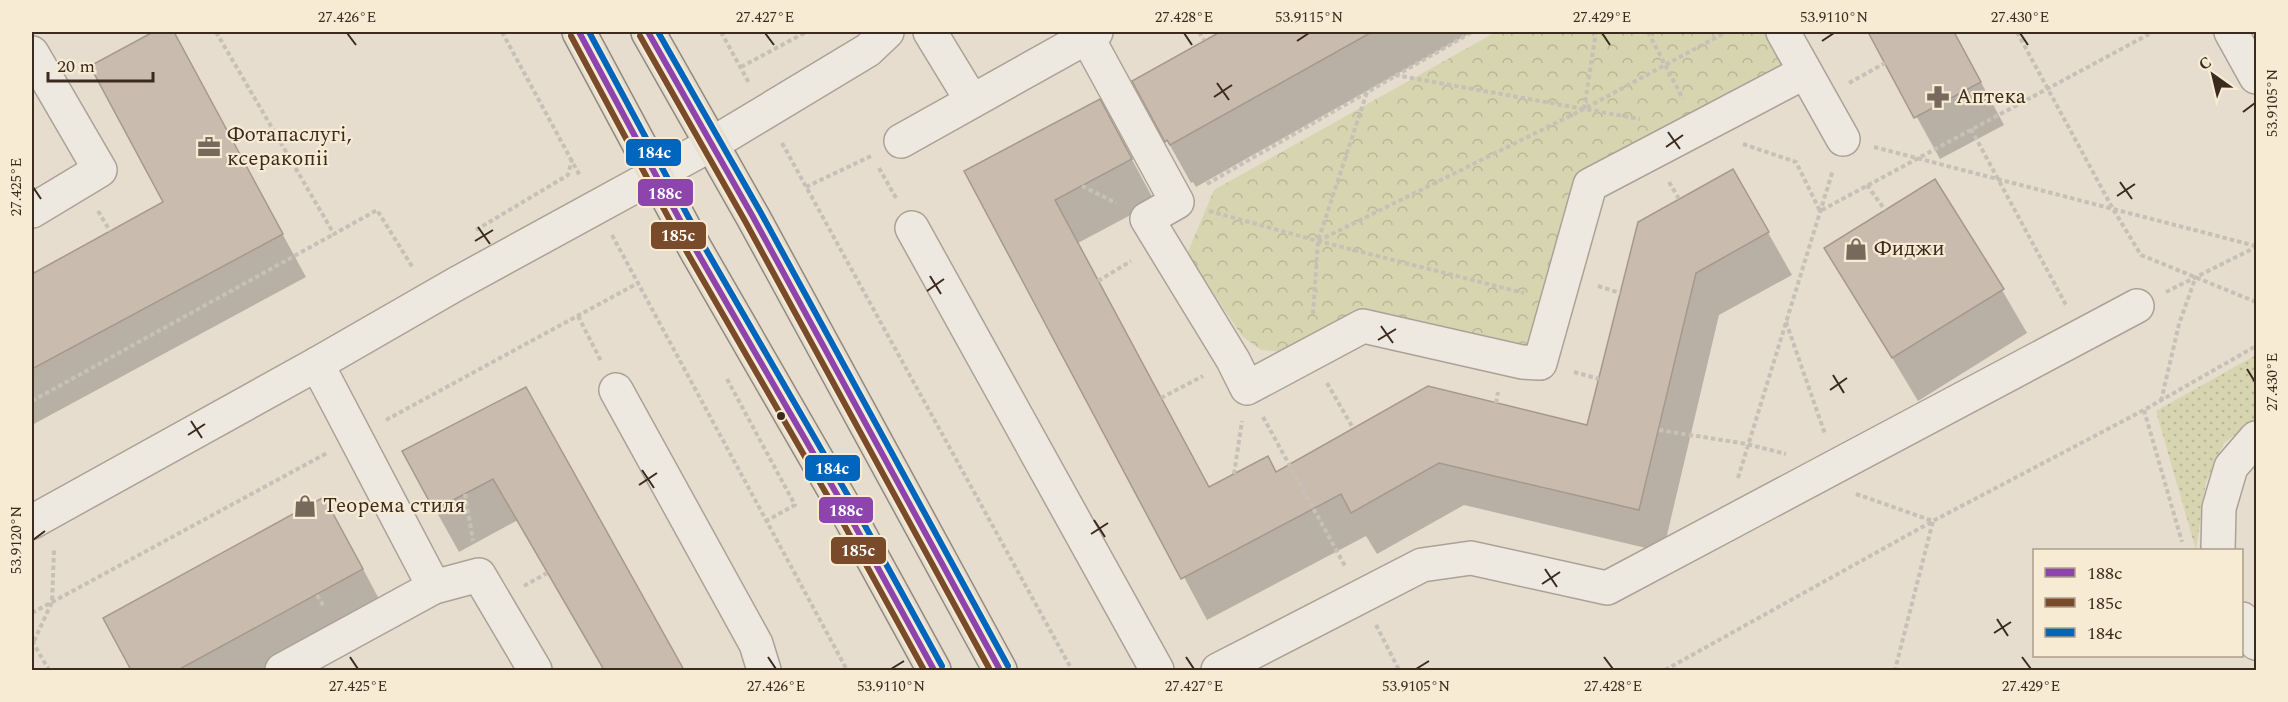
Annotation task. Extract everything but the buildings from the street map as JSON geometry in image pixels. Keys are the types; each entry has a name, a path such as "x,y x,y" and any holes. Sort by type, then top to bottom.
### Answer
{"main road":[{"path":"579,32 655,176 850,517 934,670"},
{"path":"648,32 712,144 1000,670"}],"lane":[{"path":"44,515 317,364 456,284 712,144 868,50 887,32"},
{"path":"930,32 972,101"},
{"path":"1783,32 1843,139"},
{"path":"2230,32 2256,77"},
{"path":"901,141 1092,34 1177,202 1147,219 1240,374 1311,355 1363,326 1522,363 1540,363 1590,185 1805,72"},
{"path":"32,53 100,170 32,211"},
{"path":"912,228 1157,670"},
{"path":"1218,670 1422,565 1471,558 1607,588 2137,306"},
{"path":"317,364 434,586"},
{"path":"616,390 756,644 764,670"},
{"path":"2218,549 2219,508 2231,467 2256,438"},
{"path":"282,670 434,586 479,575 535,670"},
{"path":"2243,622 2256,643"}],"path":[{"path":"216,32 334,234"},
{"path":"502,32 582,180"},
{"path":"721,32 751,85"},
{"path":"741,67 806,32"},
{"path":"1199,32 1204,40"},
{"path":"1177,202 1472,32"},
{"path":"1584,109 1596,32"},
{"path":"1648,32 1698,129 1796,162 1820,211"},
{"path":"1318,241 1584,109 1726,32"},
{"path":"2017,32 2113,209 2141,255 2256,302"},
{"path":"1820,211 2153,32"},
{"path":"1395,75 1641,119"},
{"path":"1353,428 1311,355 1318,241 1367,92"},
{"path":"1971,129 2082,335"},
{"path":"777,134 1072,670"},
{"path":"1726,525 1747,444 1843,139 2256,246"},
{"path":"806,187 872,155 912,228"},
{"path":"468,235 568,175 572,159"},
{"path":"1868,185 1884,210"},
{"path":"1177,202 1318,241 1557,301"},
{"path":"32,401 377,210 412,268 421,263"},
{"path":"608,228 847,670"},
{"path":"2161,401 2179,324 2195,278 2256,246"},
{"path":"578,316 616,390"},
{"path":"1667,670 1933,520 2161,401 2256,346"},
{"path":"722,369 795,505 766,521"},
{"path":"1161,398 1240,374"},
{"path":"1234,474 1240,374"},
{"path":"1240,374 1361,595 1399,670"},
{"path":"2144,410 2184,549"},
{"path":"1659,430 1747,444 1836,466"},
{"path":"465,494 479,575"},
{"path":"44,515 52,602 32,641 49,670"},
{"path":"1895,670 1933,520"}],"green space":[{"path":"1496,32 1770,32 1792,70 1583,178 1534,348 1365,311 1285,352 1261,350 1242,336 1187,254 1214,190"},
{"path":"2256,355 2256,419 2224,443 2206,482 2196,549 2196,549 2156,411"}],"transit line":[{"name":"188с","path":"579,32 696,250 850,517 934,670"},
{"name":"184с","path":"589,32 704,246 858,513 942,666"},
{"name":"188с","path":"648,32 753,217 1000,670"},
{"name":"184с","path":"658,32 761,213 1008,666"},
{"name":"185с","path":"571,36 688,254 842,521 924,670"},
{"name":"185с","path":"640,36 745,221 990,670"}],"place":[{"name":"Аптека","path":"1938,97"},
{"name":"Фотапаслугі, ксеракопіі","path":"209,147"},
{"name":"Фиджи","path":"1856,249"},
{"name":"Теорема стиля","path":"305,506"}]}
